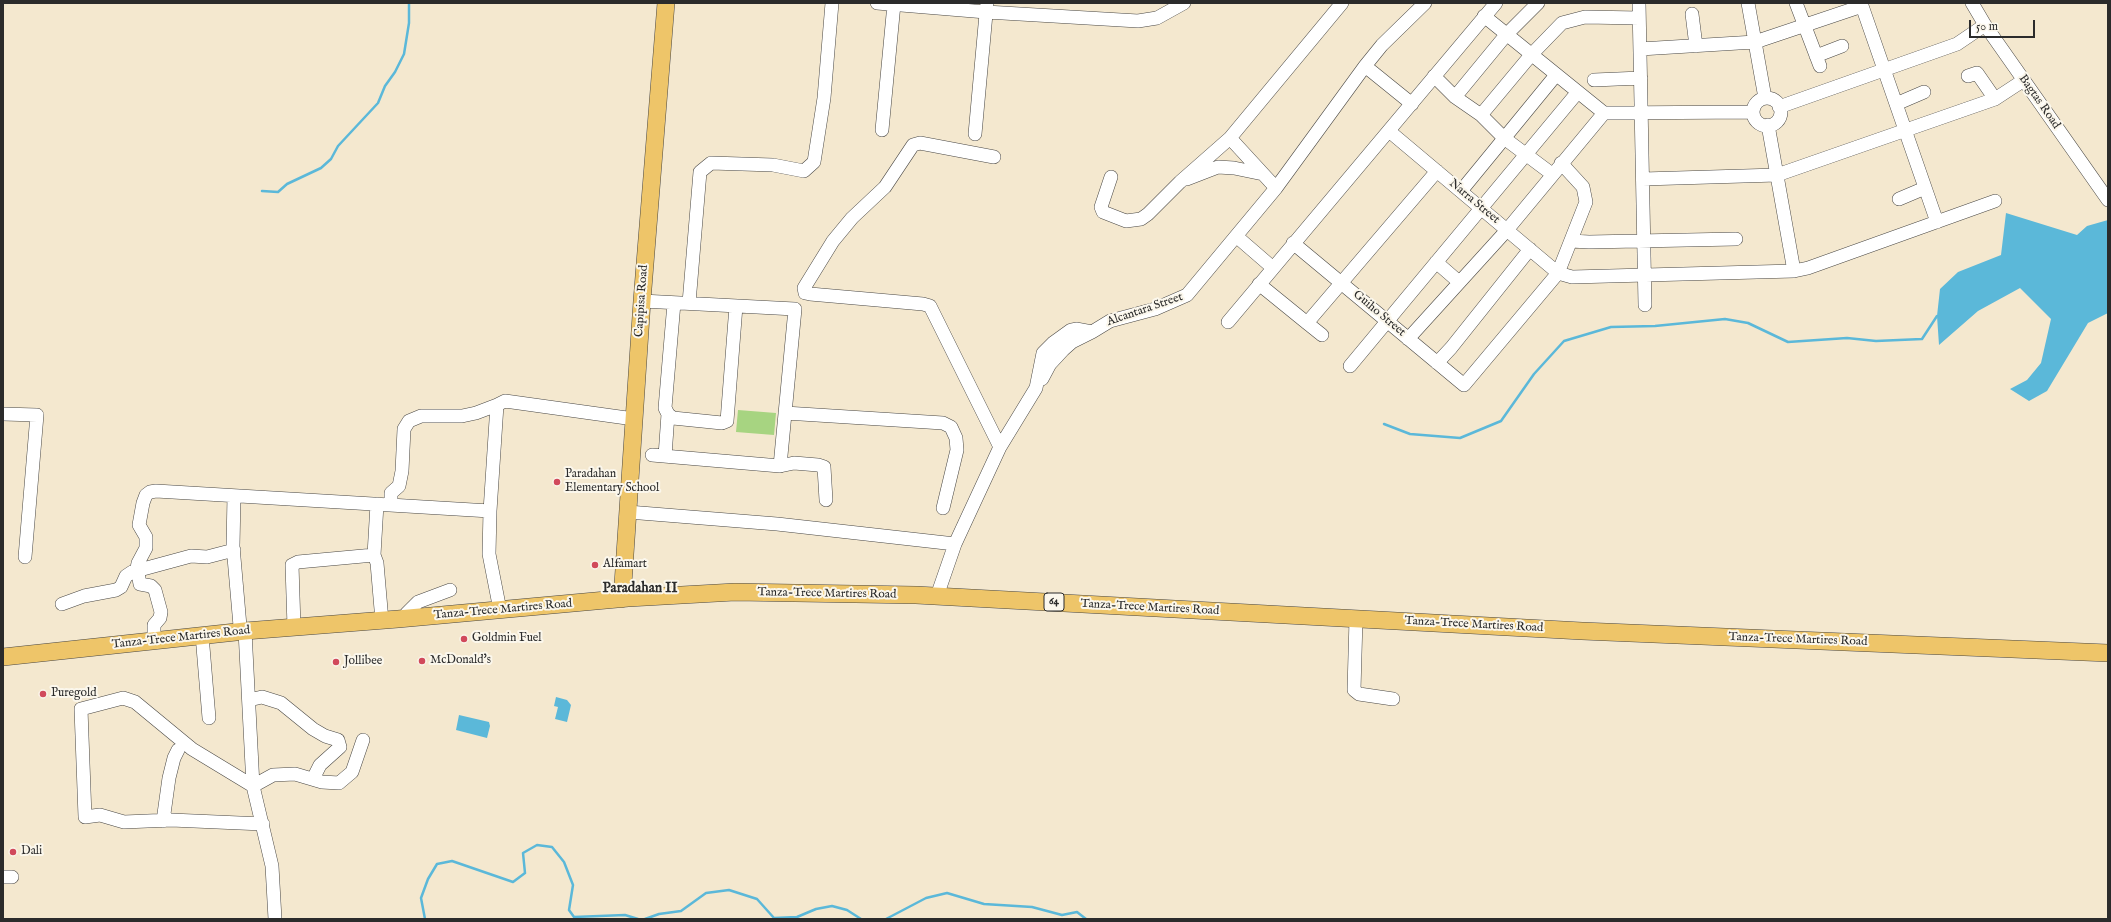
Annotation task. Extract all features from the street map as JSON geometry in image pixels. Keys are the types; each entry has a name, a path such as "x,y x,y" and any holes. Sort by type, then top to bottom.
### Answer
{"main road":[{"name":"Capipisa Road","path":"622,598 642,301 666,3"},
{"name":"Tanza-Trece Martires Road","path":"3,657 245,631 382,621 622,598 735,592 937,596 1590,632 2108,653"}],"street":[{"path":"689,303 700,172 711,163 773,165 804,170 814,162 824,98 832,3"},
{"path":"877,3 986,8 1138,21 1157,18 1184,3"},
{"path":"1111,177 1102,209 1103,212 1126,221 1141,219 1148,214 1180,182 1230,138 1342,3"},
{"name":"Alcantara Street","path":"937,596 955,544 1000,447 1036,388 1043,353 1070,330 1092,332 1110,321 1155,309 1187,295 1276,188 1335,105 1382,45 1425,3"},
{"path":"1228,322 1496,3"},
{"path":"1455,96 1506,35 1538,3"},
{"path":"1639,3 1645,305"},
{"path":"1748,3 1765,98"},
{"path":"1796,3 1818,61 1842,46"},
{"name":"Bagtas Road","path":"1972,3 2108,200"},
{"path":"882,130 894,4"},
{"path":"1640,49 1755,42 1862,5 1937,222"},
{"path":"975,134 986,8"},
{"path":"1692,14 1696,46"},
{"path":"1484,16 1577,93 1604,113 1642,114 1753,112"},
{"path":"1481,115 1531,55 1562,23 1585,17 1639,18"},
{"path":"1779,107 1885,71 1957,44 1986,25"},
{"path":"1365,66 1386,80 1412,104"},
{"path":"1968,76 1977,73 1996,99"},
{"path":"1461,191 1556,75"},
{"path":"1434,76 1455,96 1481,115 1504,138 1552,174"},
{"path":"1594,80 1641,78"},
{"path":"1643,178 1777,175 1996,99 2024,80"},
{"path":"1896,104 1924,92"},
{"path":"1350,366 1577,93"},
{"path":"1765,98 1774,100 1779,107 1778,119 1768,125 1764,125 1756,120 1753,112 1755,104 1765,98"},
{"path":"1408,339 1507,230 1604,113"},
{"path":"1768,125 1794,272"},
{"name":"Narra Street","path":"1389,131 1558,273"},
{"path":"1230,138 1276,188"},
{"path":"994,157 920,144 913,145 885,187 852,218 833,241 804,288 805,293 923,304 930,306 1000,447"},
{"path":"1561,163 1583,187 1586,202 1558,273 1572,277 1794,272 1995,201"},
{"path":"1180,182 1218,167 1234,168 1263,174"},
{"path":"1307,323 1437,171"},
{"path":"1898,199 1925,188"},
{"path":"1236,236 1273,268"},
{"path":"1571,240 1644,241 1736,239"},
{"name":"Guiho Street","path":"1293,243 1464,385 1558,273"},
{"path":"1437,363 1451,348 1530,249"},
{"path":"1436,262 1459,282"},
{"path":"1259,284 1322,335"},
{"path":"642,301 795,309 780,466"},
{"path":"674,303 665,408 668,414 673,418 722,423 727,421 736,306"},
{"path":"391,505 391,493 399,486 401,478 404,429 409,421 420,416 462,416 476,413 505,401 634,419"},
{"path":"497,405 490,511 489,554 500,610"},
{"path":"785,413 943,423 951,427 956,438 957,450 943,508"},
{"path":"3,414 37,415 24,557"},
{"path":"668,414 658,455 780,466 794,463 818,464 824,467 826,500"},
{"path":"154,640 154,625 160,618 160,612 154,590 151,586 140,584 137,571 138,563 146,548 146,537 139,525 146,495 156,491 490,511"},
{"path":"234,496 234,550 240,626 245,631 253,786 272,866 275,919"},
{"path":"377,504 374,555 377,563 382,621"},
{"path":"628,512 777,524 955,544"},
{"path":"62,604 84,596 116,590 121,587 128,573 191,556 207,557 234,550"},
{"path":"294,627 292,565 298,562 374,555"},
{"path":"404,619 407,613 418,602 450,590"},
{"path":"1356,619 1354,690 1359,694 1393,699"},
{"path":"202,635 209,718"},
{"path":"249,700 262,697 281,703 313,729 325,736 338,740 340,747 320,765 313,780"},
{"path":"253,786 192,749 135,702 123,698 81,709 84,817 100,815 124,822 163,821 263,824"},
{"path":"253,786 273,775 295,774 322,782 339,783 352,772 363,740"},
{"path":"163,821 169,778 174,758 178,750"}],"green space":[{"path":"738,410 776,413 774,435 736,432"}],"water":[{"path":"2006,213 2077,235 2087,226 2108,220 2108,313 2088,323 2047,391 2029,401 2010,389 2027,380 2041,363 2051,319 2020,288 1978,311 1939,345 1937,316 1940,289 1958,272 2001,255"},
{"path":"556,697 567,700 571,705 567,722 555,719 558,707 554,706"},
{"path":"459,715 489,722 490,726 487,738 456,730"}],"waterway":[{"path":"262,191 278,192 287,184 321,168 331,159 338,146 378,103 385,86 395,72 404,54 409,23 409,3"},
{"path":"1384,424 1410,434 1460,438 1501,421 1534,374 1564,341 1611,327 1655,326 1725,319 1748,323 1788,342 1847,338 1876,341 1922,339 1937,316"},
{"path":"425,919 421,898 428,879 437,864 452,861 513,882 525,873 523,853 537,845 552,847 564,862 573,885 569,910 574,917 625,915 638,919"},
{"path":"645,919 659,914 681,911 706,893 729,890 757,899 774,918 797,917 816,909 832,906 847,910 861,919"},
{"path":"886,919 926,898 947,893 984,904 1032,907 1062,915 1077,912 1086,919"}],"place":[{"name":"Paradahan Elementary School","path":"557,482"},
{"name":"Alfamart","path":"595,565"},
{"name":"Goldmin Fuel","path":"464,639"},
{"name":"McDonald's","path":"422,661"},
{"name":"Jollibee","path":"336,662"},
{"name":"Puregold","path":"43,694"},
{"name":"Dali","path":"13,852"}],"district":[{"name":"Paradahan II","path":"640,589"}]}
